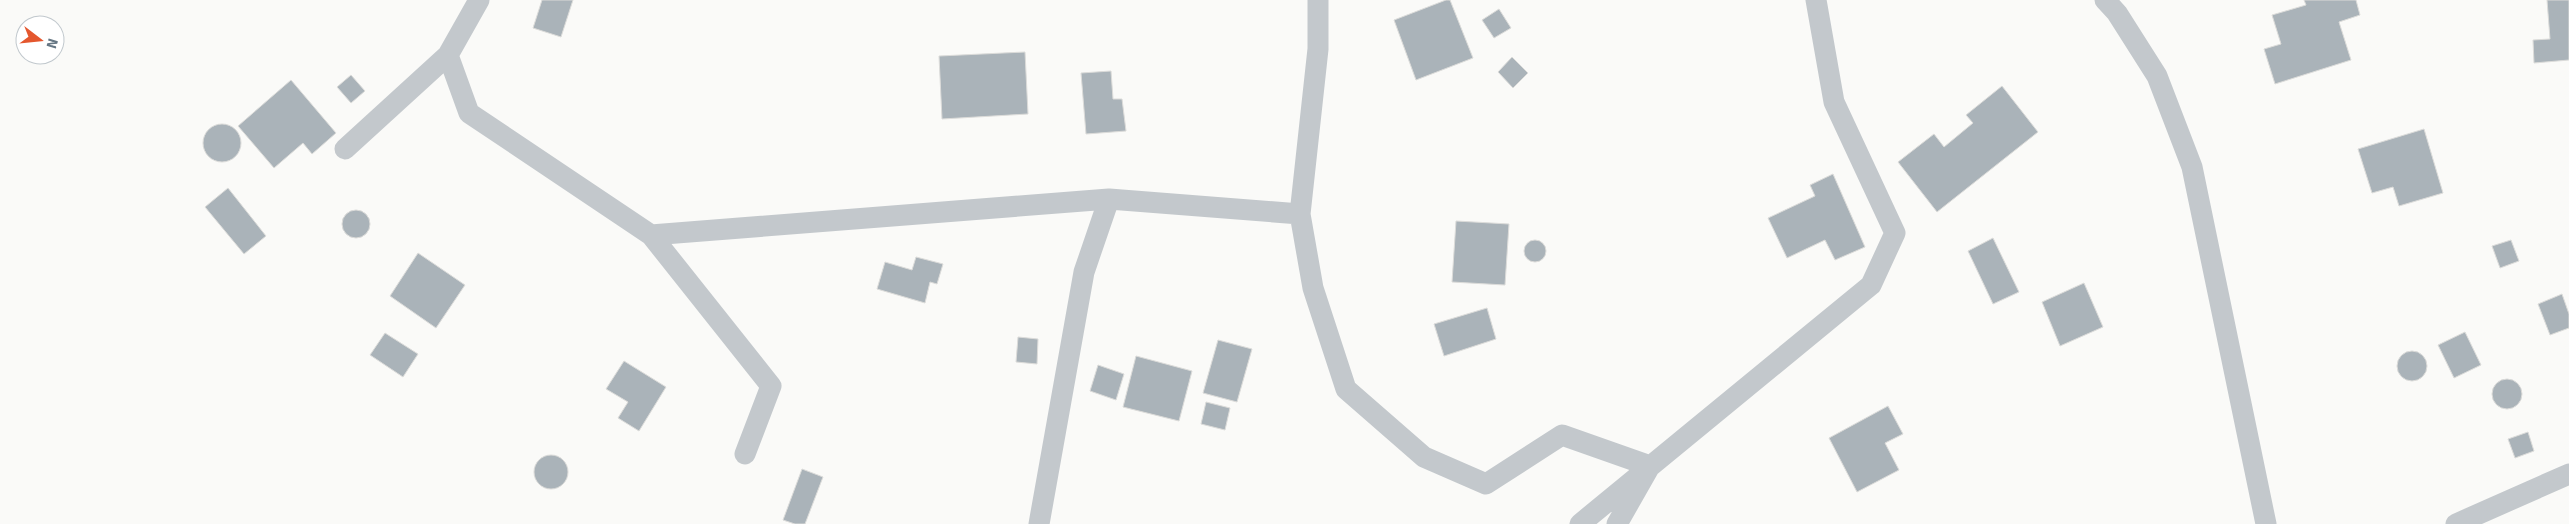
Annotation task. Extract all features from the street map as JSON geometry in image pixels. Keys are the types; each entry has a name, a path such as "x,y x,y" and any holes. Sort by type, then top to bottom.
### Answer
{"lane":[{"path":"345,149 448,55 479,0"},
{"path":"1318,0 1318,49 1300,214 1313,288 1346,389 1424,457 1486,484 1562,435 1650,466"},
{"path":"1580,524 1871,285 1896,233 1834,102 1816,0"},
{"path":"2104,0 2117,13 2157,76 2192,167 2266,524"},
{"path":"448,55 469,113 651,235 771,386 745,454"},
{"path":"651,235 1109,199 1300,214"},
{"path":"1039,524 1084,272 1109,199"},
{"path":"1618,524 1650,466"},
{"path":"2456,524 2569,474"}],"building":[{"path":"542,0 573,0 561,37 533,28"},
{"path":"1450,0 1473,58 1416,80 1394,20"},
{"path":"2304,0 2356,0 2360,15 2339,22 2351,60 2275,84 2264,49 2281,44 2272,15 2306,5"},
{"path":"2547,0 2569,0 2569,60 2534,63 2533,40 2550,39"},
{"path":"1499,9 1511,28 1494,38 1482,20"},
{"path":"1025,52 1028,114 942,119 939,56"},
{"path":"1512,57 1528,73 1513,88 1498,72"},
{"path":"1111,71 1113,99 1122,99 1126,131 1086,134 1081,73"},
{"path":"351,75 365,91 351,103 337,87"},
{"path":"291,80 336,133 312,154 303,143 274,168 238,126"},
{"path":"2002,86 2038,132 1937,212 1898,162 1934,134 1944,147 1973,123 1966,115"},
{"path":"222,124 229,125 235,130 240,136 240,150 235,156 229,161 222,162 215,161 209,156 204,150 203,143 204,136 209,130 215,125"},
{"path":"2424,129 2443,193 2399,206 2393,187 2372,193 2358,149"},
{"path":"1833,174 1865,247 1835,260 1825,240 1787,258 1768,218 1815,196 1810,185"},
{"path":"228,188 266,236 244,254 205,207"},
{"path":"356,210 366,214 370,224 366,234 356,238 346,234 342,224 346,214"},
{"path":"1456,221 1509,224 1505,285 1452,282"},
{"path":"1993,238 2019,292 1993,304 1968,251"},
{"path":"1531,240 1539,240 1546,247 1546,255 1539,262 1531,262 1524,255 1524,247"},
{"path":"2511,240 2519,261 2500,268 2492,246"},
{"path":"418,253 465,285 436,328 390,296"},
{"path":"916,257 943,264 937,284 930,282 925,303 877,289 885,262 912,270"},
{"path":"2084,283 2103,327 2060,346 2042,302"},
{"path":"2562,294 2569,314 2569,328 2550,335 2538,304"},
{"path":"1487,308 1496,339 1444,356 1434,324"},
{"path":"2465,332 2481,365 2454,378 2438,345"},
{"path":"385,333 418,354 403,377 370,355"},
{"path":"1018,337 1038,339 1037,364 1016,362"},
{"path":"1218,340 1252,349 1237,402 1203,393"},
{"path":"2412,351 2423,355 2427,366 2423,377 2412,381 2401,377 2397,366 2401,355"},
{"path":"1136,356 1192,371 1179,421 1123,407"},
{"path":"624,361 666,387 639,431 618,418 628,402 606,389"},
{"path":"1098,365 1124,374 1116,400 1090,391"},
{"path":"2507,379 2513,380 2521,388 2521,400 2513,408 2507,409 2501,408 2493,400 2492,394 2493,388 2501,380"},
{"path":"1206,402 1230,408 1225,430 1201,424"},
{"path":"1888,406 1903,434 1885,443 1899,470 1857,492 1829,438"},
{"path":"2528,432 2534,451 2515,458 2508,439"},
{"path":"551,455 563,460 568,472 563,484 551,489 539,484 534,472 539,460"},
{"path":"802,469 823,477 805,524 795,524 783,520"}]}
